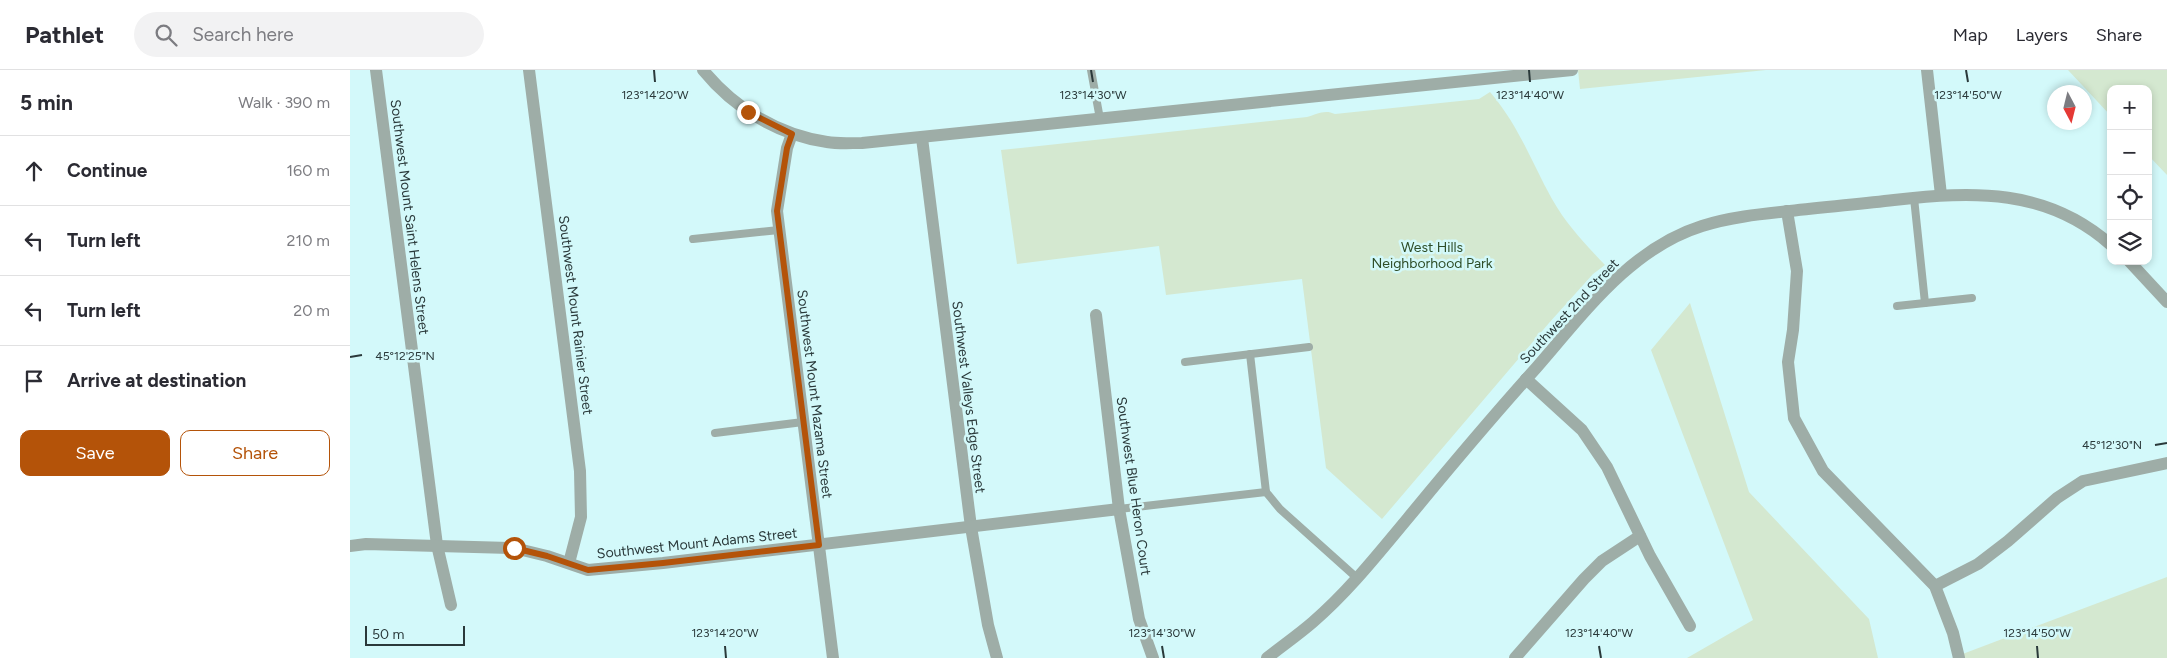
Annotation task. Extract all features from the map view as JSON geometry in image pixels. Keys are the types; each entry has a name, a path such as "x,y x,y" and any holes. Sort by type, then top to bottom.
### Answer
{"street":[{"name":"Southwest Mount Saint Helens Street","path":"376,70 437,545 451,605"},
{"name":"Southwest Mount Rainier Street","path":"529,70 580,471 581,517 569,563"},
{"path":"703,70 714,84 748,112 792,134 828,142 862,143 1570,70"},
{"path":"1927,70 1941,195"},
{"name":"Southwest Mount Mazama Street","path":"792,134 787,148 777,211 833,658"},
{"name":"Southwest Valleys Edge Street","path":"922,138 970,527 988,625 997,658"},
{"name":"Southwest 2nd Street","path":"1267,658 1314,622 1357,578 1602,293 1642,257 1670,240 1702,226 1751,216 1941,195 1984,194 2030,201 2048,206 2094,230 2107,241"},
{"path":"1787,211 1796,271 1793,330 1788,362 1794,418 1823,471 1935,586 1953,633 1959,658"},
{"path":"2132,265 2167,302"},
{"name":"Southwest Blue Heron Court","path":"1096,315 1119,509 1139,619 1154,658"},
{"path":"1526,380 1582,430 1607,467 1670,595 1690,626"},
{"path":"1935,586 1978,564 2008,541 2057,498 2083,481 2167,463"},
{"name":"Southwest Mount Adams Street","path":"350,546 366,544 514,548 588,570 663,563 1119,509"},
{"path":"1515,658 1602,561 1640,536"}],"lane":[{"path":"1091,70 1100,119"},
{"path":"1914,198 1925,303"},
{"path":"693,239 779,230"},
{"path":"1897,306 1972,298"},
{"path":"1185,362 1309,347"},
{"path":"1250,354 1266,492 1280,509 1357,578"},
{"path":"715,433 803,422"},
{"path":"1119,509 1266,492"}],"green space":[{"path":"1578,70 1766,70 1580,89"},
{"path":"2068,70 2167,70 2167,175 2152,159 2152,85 2107,85 2107,112 2092,96 2092,85 2082,85"},
{"name":"West Hills Neighborhood Park","path":"1490,92 1517,131 1557,208 1576,234 1605,265 1593,274 1549,323 1382,519 1326,468 1302,279 1166,295 1159,246 1017,264 1001,150 1307,117 1324,112 1335,114 1479,99"},
{"path":"1690,303 1749,492 1869,619 1878,658 1687,658 1753,620 1651,350"},
{"path":"2167,577 2167,658 1952,658"}],"route":[{"path":"514,548 547,556 588,570 819,545 777,211 787,148 792,134 748,112"}]}
